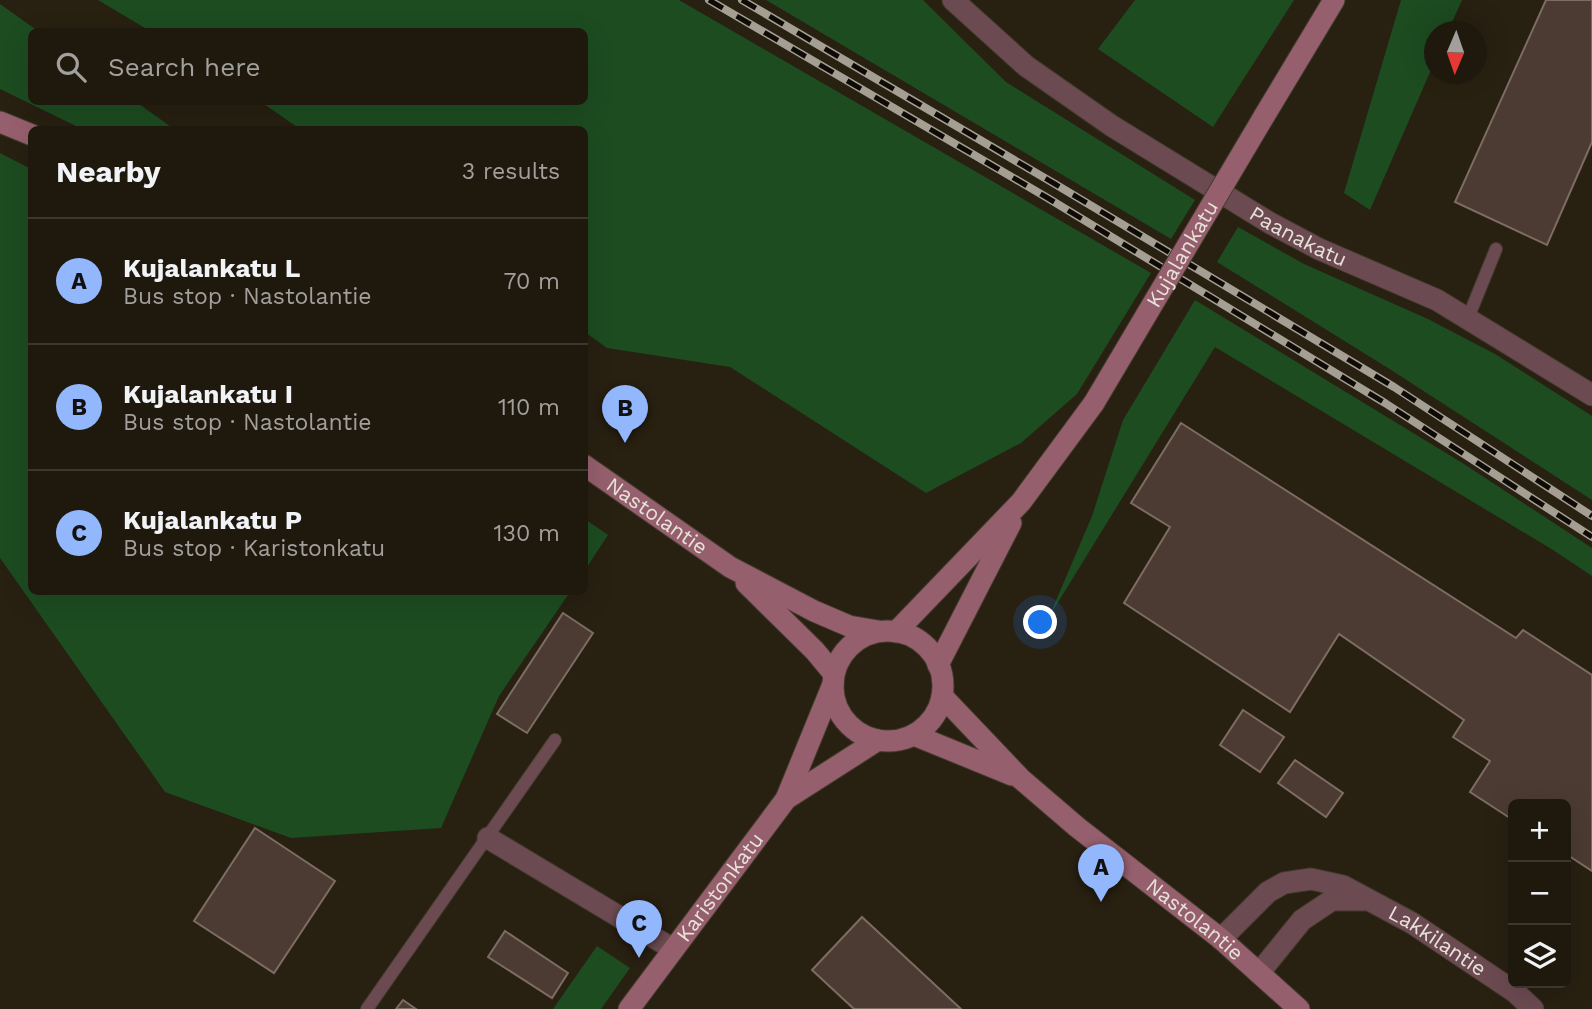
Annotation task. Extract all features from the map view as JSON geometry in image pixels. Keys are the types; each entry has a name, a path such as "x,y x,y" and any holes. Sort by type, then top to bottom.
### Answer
{"main road":[{"name":"Kujalankatu","path":"888,632 1021,502 1094,404 1334,0"},
{"path":"0,122 28,133"},
{"name":"Nastolantie","path":"588,468 730,567 814,611 849,626 888,632"},
{"name":"Kujalankatu","path":"939,665 1021,502"},
{"name":"Nastolantie","path":"730,567 815,651 834,679"},
{"path":"888,632 910,635 932,652 939,665 942,674 942,696 935,714 922,730 914,735 890,741 878,740 863,735 850,726 841,714 835,699 834,679 846,651 856,642 888,632"},
{"name":"Karistonkatu","path":"629,1009 786,799 834,679"},
{"name":"Nastolantie","path":"942,696 1021,779 1096,842 1222,939 1299,1009"},
{"name":"Nastolantie","path":"914,735 1021,779"},
{"name":"Karistonkatu","path":"786,799 878,740"}],"street":[{"name":"Paanakatu","path":"953,0 1026,66 1112,125 1279,228 1319,249 1437,300 1592,395"},
{"path":"488,838 673,949"},
{"name":"Lakkilantie","path":"1222,939 1268,892 1284,883 1311,879 1343,886 1412,923 1515,992 1533,1009"},
{"name":"Lakkilantie","path":"1259,973 1302,920 1332,900 1372,900"}],"lane":[{"path":"1468,318 1496,249"},
{"path":"367,1009 555,740"}],"green space":[{"path":"98,0 679,0 1151,273 1077,394 1021,443 926,493 730,367 607,348 588,334 588,126 296,126 265,105 588,105 588,28 145,28"},
{"path":"766,0 923,0 1006,82 1195,200 1171,239"},
{"path":"1135,0 1294,0 1213,127 1098,49"},
{"path":"1401,0 1462,0 1453,21 1424,21 1425,84 1370,210 1344,193"},
{"path":"0,4 34,28 28,28 28,103 0,89"},
{"path":"33,105 140,105 170,126 76,126"},
{"path":"0,153 28,167 28,595 568,595 499,696 441,828 291,838 165,792 0,558"},
{"path":"1238,227 1304,264 1428,319 1495,354 1592,416 1592,500 1388,368 1217,262"},
{"path":"1195,300 1464,464 1592,548 1592,576 1215,347 1049,617 1092,516 1123,420"},
{"path":"588,521 608,535 588,565"},
{"path":"597,946 630,968 601,1009 553,1009"}],"building":[{"path":"1546,0 1592,0 1592,142 1547,245 1455,202"},
{"path":"1181,423 1516,638 1523,630 1592,675 1592,871 1571,857 1571,799 1508,799 1508,817 1470,792 1490,761 1453,737 1464,720 1339,634 1290,712 1124,603 1170,527 1131,503"},
{"path":"563,613 593,633 527,733 497,714"},
{"path":"1243,710 1284,737 1260,772 1220,745"},
{"path":"1295,760 1343,793 1326,817 1278,783"},
{"path":"255,828 335,881 274,973 194,921"},
{"path":"862,917 961,1009 854,1009 812,970"},
{"path":"505,931 568,973 552,998 488,957"},
{"path":"403,1000 416,1009 396,1009"}],"railway":[{"path":"709,0 1046,197 1385,403 1592,537"},
{"path":"742,0 1394,387 1592,516"}],"place":[{"name":"Kujalankatu I","path":"625,443"},
{"name":"Kujalankatu L","path":"1101,902"},
{"name":"Kujalankatu P","path":"639,958"}]}
